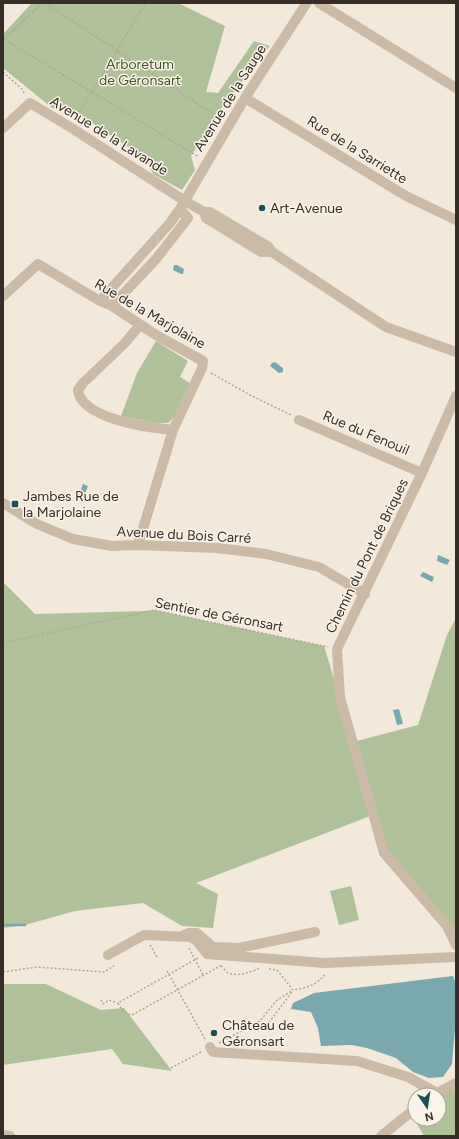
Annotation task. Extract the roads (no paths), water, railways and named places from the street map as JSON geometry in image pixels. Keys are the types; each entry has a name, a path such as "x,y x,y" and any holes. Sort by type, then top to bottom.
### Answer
{"street":[{"name":"Avenue de la Sauge","path":"100,301 170,223 183,205 229,124 309,3"},
{"path":"319,3 456,88"},
{"name":"Rue de la Sarriette","path":"246,98 406,196 456,220"},
{"name":"Avenue de la Lavande","path":"3,128 30,103 70,127 183,205 204,212 206,218 261,252 272,252 386,327 456,352"},
{"path":"112,306 156,259 188,218 183,205"},
{"name":"Rue de la Marjolaine","path":"3,296 38,264 100,301 112,306 140,326 203,361 202,368 173,430 138,545"},
{"path":"140,326 124,344 83,383 78,390 79,396 82,402 96,411 119,421 173,430"},
{"name":"Chemin du Pont de Briques","path":"456,396 422,473 338,649 340,697 384,853 447,926 456,945"},
{"name":"Rue du Fenouil","path":"299,420 422,473"},
{"name":"Avenue du Bois Carré","path":"3,503 37,524 73,539 112,546 138,545 217,548 266,554 319,567 365,594"},
{"path":"182,936 189,933 197,933 212,947 239,948 315,932"},
{"path":"108,956 144,935 190,937 197,941 207,954 325,963 456,957"},
{"path":"210,1047 213,1052 357,1061 408,1077 424,1087"},
{"path":"447,1088 456,1083"},
{"path":"381,1136 407,1115"},
{"path":"3,1135 10,1136"}],"water":[{"path":"174,265 184,269 183,274 173,270"},
{"path":"275,362 283,368 283,372 279,373 270,366"},
{"path":"83,484 88,486 84,497 79,495"},
{"path":"438,555 450,560 447,565 437,561"},
{"path":"423,572 434,577 432,582 420,576"},
{"path":"399,709 403,724 397,725 393,710"},
{"path":"453,976 456,984 456,1017 452,1064 443,1077 429,1078 413,1072 396,1058 367,1048 352,1045 321,1046 318,1028 311,1012 291,1009 293,1003 314,993"}],"waterway":[{"path":"3,925 25,925"}],"place":[{"name":"Art-Avenue","path":"262,208"},
{"name":"Jambes Rue de la Marjolaine","path":"15,504"},
{"name":"Château de Géronsart","path":"214,1033"}],"park label":[{"name":"Arboretum de Géronsart","path":"140,72"}]}
